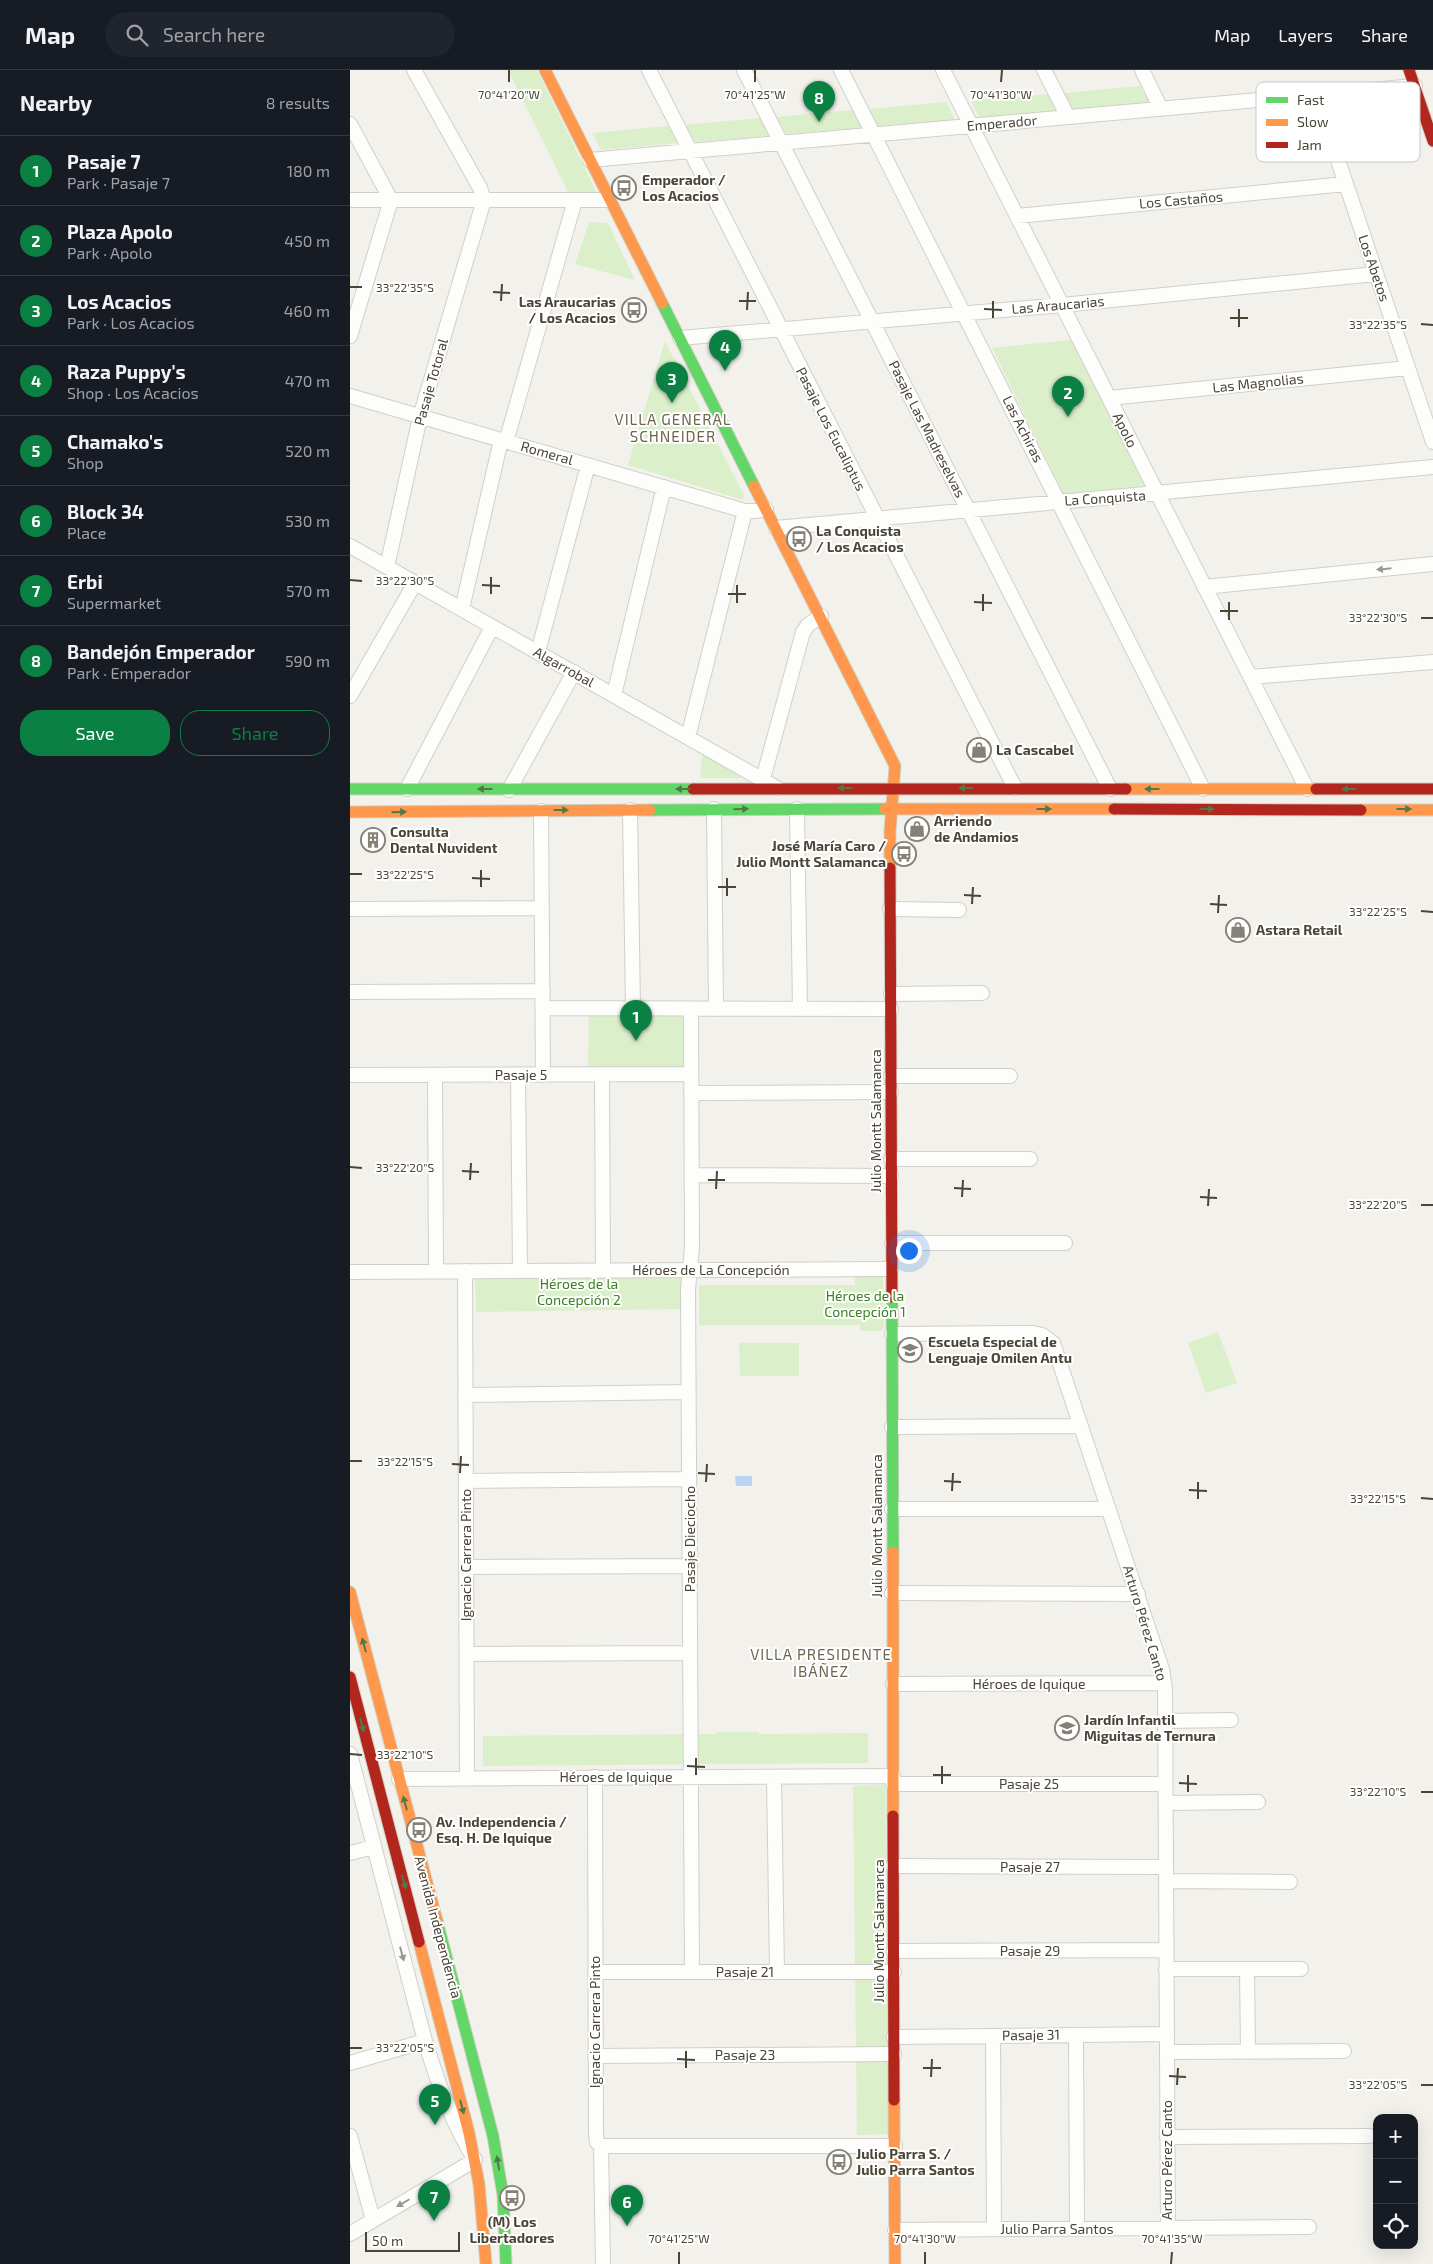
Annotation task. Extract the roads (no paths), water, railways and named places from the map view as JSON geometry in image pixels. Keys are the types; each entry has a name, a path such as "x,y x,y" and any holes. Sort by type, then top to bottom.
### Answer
{"main road":[{"name":"Julio Montt Salamanca","path":"545,70 894,761 896,771 891,809 897,910 891,994 895,2264"},
{"path":"1409,70 1414,82"},
{"path":"1420,101 1433,141"},
{"path":"350,789 1433,789"},
{"path":"1376,789 1377,809"},
{"path":"350,812 714,809 1433,810"},
{"name":"Avenida Independencia","path":"350,1592 493,2136 503,2195 506,2264"},
{"name":"Avenida Independencia","path":"350,1677 475,2160 483,2212 486,2264"}],"street":[{"path":"414,70 480,188 484,200"},
{"name":"Pasaje Los Eucaliptus","path":"649,70 1015,788"},
{"name":"Pasaje Las Madreselvas","path":"744,70 1110,789"},
{"name":"Las Achiras","path":"841,70 1060,501 1203,789"},
{"name":"Apolo","path":"942,70 1307,789"},
{"path":"1044,70 1068,117"},
{"path":"1142,70 1161,109"},
{"name":"Emperador","path":"590,160 1256,100"},
{"path":"350,124 391,200 350,336"},
{"name":"Los Abetos","path":"1339,162 1433,442"},
{"name":"Los Castaños","path":"1016,216 1346,184"},
{"path":"350,200 610,200"},
{"name":"Pasaje Totoral","path":"387,567 420,417 484,200"},
{"path":"462,610 504,441 575,200"},
{"name":"Las Araucarias","path":"680,338 872,320 965,314 1376,274"},
{"name":"Las Magnolias","path":"1109,398 1408,368"},
{"name":"Romeral","path":"350,396 745,510"},
{"path":"538,652 588,465"},
{"name":"La Conquista","path":"776,528 1433,467"},
{"path":"614,695 664,487"},
{"path":"688,737 745,510 756,511 766,508"},
{"name":"Algarrobal","path":"350,546 778,788"},
{"path":"1204,587 1433,564"},
{"path":"350,696 415,583"},
{"path":"763,779 803,632 808,625 821,616"},
{"path":"407,789 492,627"},
{"path":"1250,677 1433,662"},
{"path":"509,790 574,672"},
{"path":"714,809 716,1009"},
{"path":"797,809 800,1009"},
{"path":"630,810 633,1008"},
{"path":"541,811 543,1075"},
{"path":"350,909 542,908"},
{"path":"897,910 959,910"},
{"path":"350,992 543,991"},
{"path":"891,994 982,993"},
{"path":"542,1008 891,1009"},
{"name":"Pasaje Dieciocho","path":"691,1008 692,1175 689,1479 692,1972"},
{"name":"Pasaje 5","path":"350,1075 691,1074"},
{"path":"434,1075 436,1271"},
{"path":"518,1075 520,1271"},
{"path":"602,1075 603,1270"},
{"path":"891,1076 1010,1076"},
{"path":"691,1093 891,1092"},
{"path":"891,1159 1030,1159"},
{"path":"692,1175 891,1176"},
{"path":"892,1243 1065,1244"},
{"name":"Héroes de La Concepción","path":"350,1272 892,1269"},
{"name":"Ignacio Carrera Pinto","path":"465,1271 467,1778"},
{"name":"Arturo Pérez Canto","path":"892,1334 1042,1335 1050,1340 1055,1348 1138,1594 1164,1683 1168,2228"},
{"path":"465,1395 689,1392"},
{"path":"892,1427 1081,1426"},
{"path":"466,1481 689,1479"},
{"path":"892,1509 1109,1509"},
{"path":"466,1567 690,1566"},
{"path":"892,1593 1138,1594"},
{"path":"467,1654 690,1652"},
{"name":"Héroes de Iquique","path":"893,1684 1164,1683"},
{"path":"1165,1721 1231,1720"},
{"name":"Avenida Independencia","path":"350,1754 438,2084 460,2135 475,2160"},
{"path":"774,1776 776,1972"},
{"name":"Héroes de Iquique","path":"399,1779 774,1776 893,1780"},
{"name":"Ignacio Carrera Pinto","path":"595,1778 596,2134 597,2142 601,2146 603,2264"},
{"name":"Pasaje 25","path":"893,1780 1166,1784"},
{"path":"1166,1803 1258,1802"},
{"path":"350,1853 374,1847"},
{"name":"Pasaje 27","path":"894,1866 1166,1874 1290,1882"},
{"name":"Pasaje 29","path":"894,1951 1166,1950"},
{"path":"1166,1969 1301,1969"},
{"path":"1248,1969 1248,2052"},
{"name":"Pasaje 21","path":"595,1972 894,1972"},
{"name":"Pasaje 31","path":"894,2037 1167,2034"},
{"path":"1076,2035 1078,2229"},
{"path":"992,2036 994,2229"},
{"path":"350,2063 425,2041"},
{"path":"1167,2052 1344,2051"},
{"name":"Pasaje 23","path":"596,2056 894,2054"},
{"path":"350,2136 373,2220"},
{"path":"1167,2137 1369,2136"},
{"path":"601,2146 895,2146"},
{"path":"350,2234 475,2160"},
{"name":"Julio Parra Santos","path":"895,2230 1309,2227"}],"water":[{"path":"735,1476 752,1476 752,1486 736,1486"}],"place":[{"name":"Bandejón Emperador","path":"819,122"},
{"name":"Emperador / Los Acacios","path":"624,188"},
{"name":"Las Araucarias / Los Acacios","path":"634,310"},
{"name":"Raza Puppy's","path":"725,371"},
{"name":"Los Acacios","path":"672,403"},
{"name":"Plaza Apolo","path":"1068,417"},
{"name":"La Conquista / Los Acacios","path":"799,539"},
{"name":"La Cascabel","path":"979,750"},
{"name":"Arriendo de Andamios","path":"917,829"},
{"name":"Consulta Dental Nuvident","path":"373,840"},
{"name":"José María Caro / Julio Montt Salamanca","path":"904,854"},
{"name":"Astara Retail","path":"1238,930"},
{"name":"Pasaje 7","path":"636,1041"},
{"name":"Escuela Especial de Lenguaje Omilen Antu","path":"910,1350"},
{"name":"Jardín Infantil Miguitas de Ternura","path":"1067,1728"},
{"name":"Av. Independencia / Esq. H. De Iquique","path":"419,1830"},
{"name":"Chamako's","path":"435,2125"},
{"name":"Julio Parra S. / Julio Parra Santos","path":"839,2162"},
{"name":"(M) Los Libertadores","path":"512,2198"},
{"name":"Erbi","path":"434,2221"},
{"name":"Block 34","path":"627,2226"}],"district":[{"name":"VILLA GENERAL SCHNEIDER","path":"673,428"},
{"name":"VILLA PRESIDENTE IBÁÑEZ","path":"821,1664"}],"park label":[{"name":"Héroes de la Concepción 2","path":"579,1292"},
{"name":"Héroes de la Concepción 1","path":"865,1304"}]}
